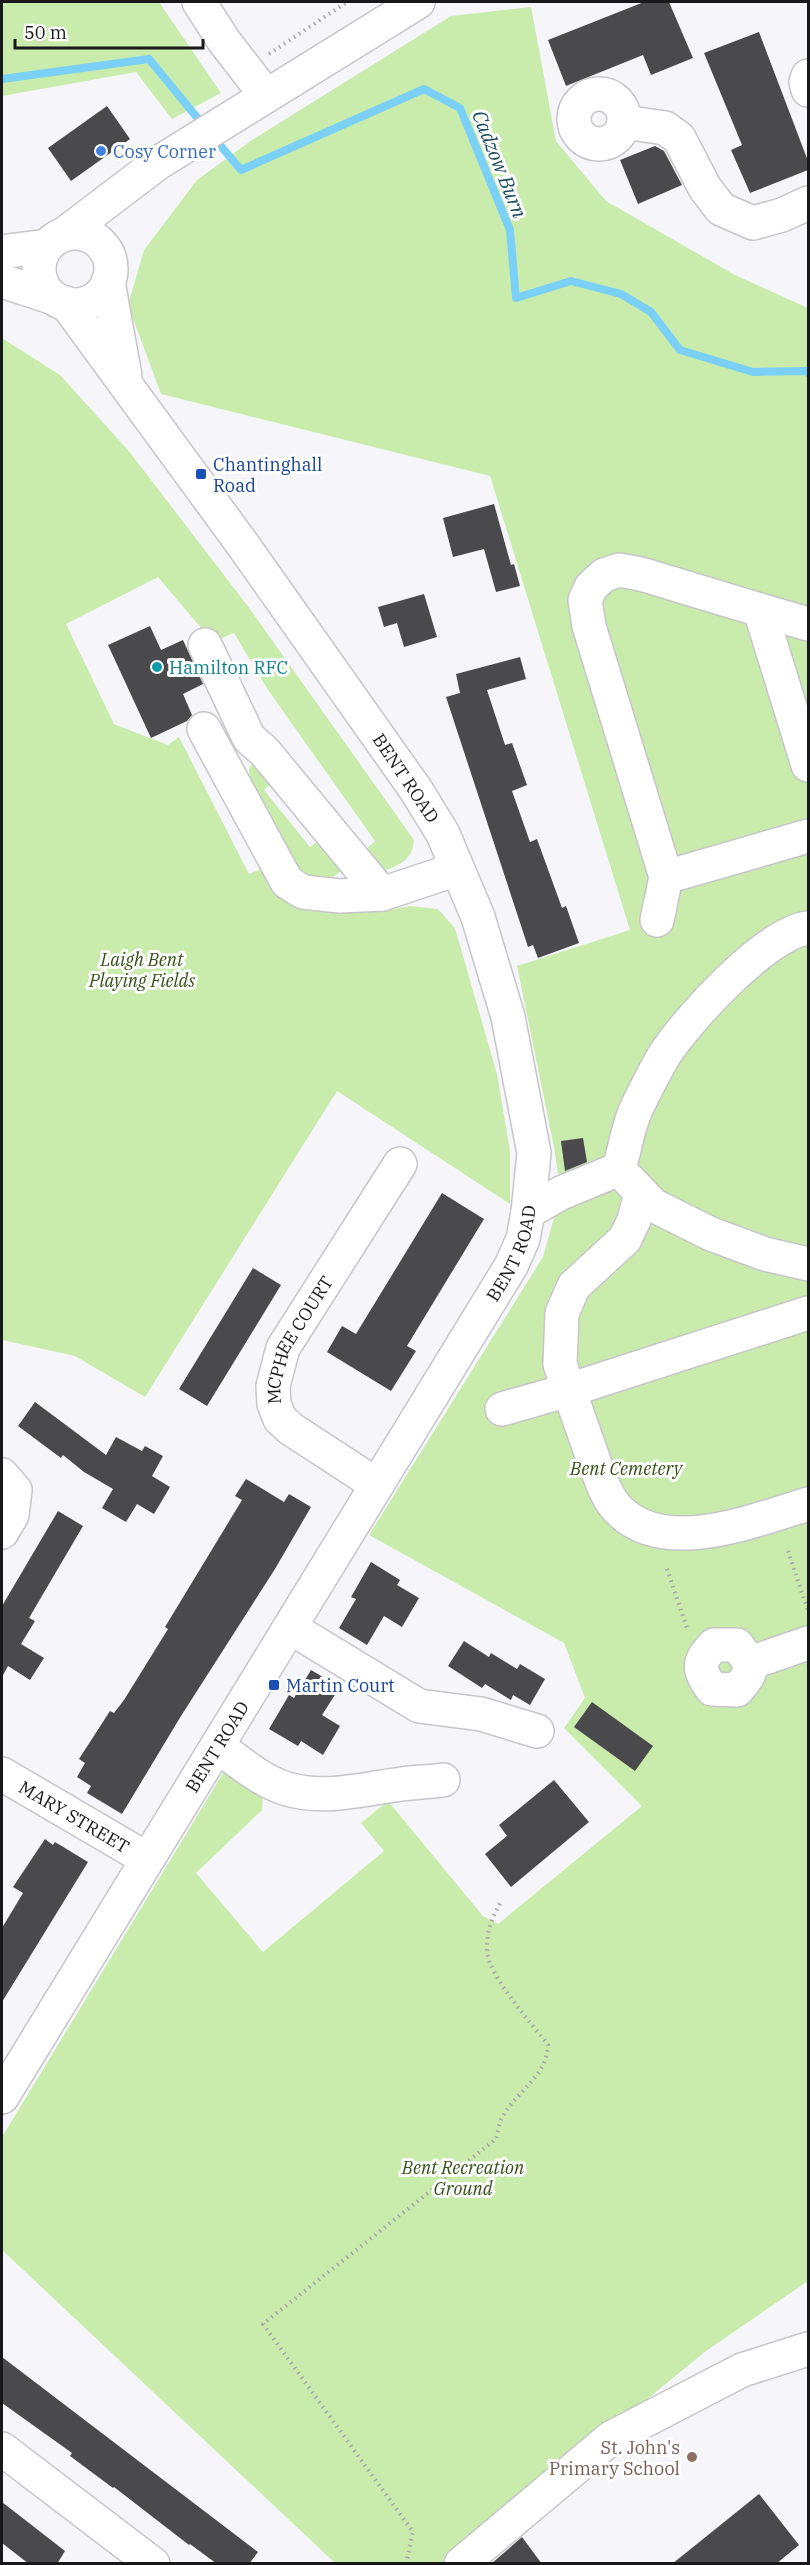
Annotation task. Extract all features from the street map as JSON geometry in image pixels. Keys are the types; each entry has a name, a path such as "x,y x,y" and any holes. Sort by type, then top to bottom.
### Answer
{"street":[{"path":"199,2 224,41 266,94"},
{"path":"60,301 40,279 39,267 41,256 55,240 158,163 266,94 418,2"},
{"path":"808,76 806,82 808,90"},
{"path":"624,122 665,128 679,138 705,188 721,209 753,223 782,215 808,203"},
{"path":"2,281 60,301 79,304 102,293 126,201 158,163"},
{"path":"2,252 80,233 96,239 108,267"},
{"name":"BENT ROAD","path":"108,267 126,384"},
{"name":"BENT ROAD","path":"2,2097 511,1266 523,1239 534,1153 508,1017 478,917 443,834 416,790 126,384 60,301"},
{"path":"657,920 666,877 589,626 585,600 591,587 604,575 619,570 641,574 808,624"},
{"path":"760,610 808,765"},
{"path":"205,645 249,738 264,751 382,894"},
{"path":"204,729 287,882 303,892 340,896 382,894 457,869"},
{"path":"666,877 808,836"},
{"path":"619,1169 636,1109 672,1046 705,1004 747,964 776,942 808,928"},
{"name":"MCPHEE COURT","path":"377,1485 291,1429 280,1419 274,1404 273,1386 283,1348 400,1164"},
{"path":"528,1212 561,1193 619,1169"},
{"path":"619,1169 653,1205 711,1234 765,1254 808,1263"},
{"path":"641,1193 634,1220 625,1239 574,1286 562,1314 560,1364 611,1500 629,1520 654,1530 680,1533 707,1532 808,1504"},
{"path":"502,1409 569,1390 808,1313"},
{"path":"2,1475 15,1490 12,1515 2,1532"},
{"path":"291,1628 419,1706 481,1714 537,1731"},
{"path":"702,1658 701,1673 712,1689 737,1690 750,1675 750,1663 808,1643"},
{"path":"218,1746 294,1796 314,1795 343,1805 443,1780"},
{"name":"MARY STREET","path":"2,1774 147,1859"},
{"path":"461,2564 610,2438 742,2370 808,2349"},
{"path":"2,2449 153,2564"}],"path":[{"path":"246,69 347,2"},
{"path":"788,1551 808,1611"},
{"path":"667,1569 691,1643 702,1658"},
{"path":"406,2564 413,2532 263,2324 496,2139 502,2116 534,2081 548,2055 548,2045 500,1982 487,1952 491,1920 501,1902"}],"green space":[{"path":"2,2 159,2 221,93 172,119 136,72 2,96"},
{"path":"531,7 556,141 606,201 735,275 808,308 808,2281 706,2351 447,2563 335,2563 2,2250 2,2137 228,1765 263,1793 262,1810 196,1873 263,1952 384,1851 361,1823 388,1801 483,1916 498,1924 642,1806 564,1728 585,1698 564,1643 369,1535 543,1257 561,1193 554,1147 517,966 630,930 490,476 161,394 128,305 144,250 197,180 252,140 451,16"},
{"name":"Laigh Bent Playing Fields","path":"2,338 60,375 128,450 250,609 414,840 411,852 405,860 384,871 357,857 375,841 268,690 234,633 213,642 158,577 66,624 114,724 168,745 179,737 249,874 266,867 382,911 410,906 438,909 455,928 497,1074 510,1151 510,1204 337,1091 145,1397 75,1356 2,1340"},
{"path":"254,762 276,778 264,790 310,847 324,837 345,867 335,875 321,882 302,880 251,790 249,769"}],"building":[{"path":"644,2 669,2 693,58 651,75 643,55 566,86 548,40"},
{"path":"759,32 808,161 808,170 750,193 731,150 742,145 704,53"},
{"path":"107,106 130,139 71,181 48,148"},
{"path":"655,146 664,151 682,185 638,204 620,160"},
{"path":"494,504 511,565 514,564 520,586 496,592 484,549 453,557 443,518"},
{"path":"424,594 437,637 404,647 397,623 384,627 378,607"},
{"name":"Hamilton RFC","path":"150,626 161,650 183,640 203,684 183,694 192,715 187,721 151,738 108,645"},
{"path":"520,657 526,679 487,690 505,745 512,743 527,785 512,791 530,842 537,839 562,908 566,906 579,943 538,958 533,945 528,947 446,697 460,693 456,674"},
{"path":"583,1138 587,1162 565,1171 561,1141"},
{"path":"442,1193 484,1219 407,1346 416,1351 391,1391 327,1352 342,1326 356,1334"},
{"path":"253,1268 281,1285 207,1406 179,1389"},
{"path":"35,1402 106,1455 116,1437 142,1451 145,1446 163,1456 152,1476 170,1487 154,1514 137,1504 126,1522 102,1508 113,1489 84,1472 63,1455 61,1458 18,1426"},
{"path":"246,1479 284,1502 289,1494 311,1507 275,1569 181,1716 122,1814 87,1793 91,1786 77,1777 85,1763 79,1759 110,1711 114,1713 124,1700 168,1629 165,1627 242,1500 235,1496"},
{"path":"58,1511 83,1526 29,1618 35,1621 21,1644 44,1658 30,1680 8,1666 2,1677 2,1606"},
{"path":"371,1562 400,1580 397,1585 419,1598 402,1627 384,1616 367,1645 339,1628 356,1599 351,1597"},
{"path":"464,1641 489,1657 491,1653 517,1669 520,1664 545,1679 530,1705 513,1695 511,1700 485,1684 482,1688 448,1666"},
{"path":"311,1670 340,1687 322,1715 340,1726 323,1755 301,1741 298,1746 269,1729 289,1695 294,1698"},
{"path":"592,1702 653,1746 635,1771 574,1727"},
{"path":"554,1780 589,1822 511,1887 485,1854 507,1836 499,1825"},
{"path":"45,1839 53,1845 55,1842 88,1862 2,2002 2,1928 23,1893 13,1887"},
{"path":"2,2357 258,2552 249,2564 217,2564 70,2456 72,2453 2,2403"},
{"path":"759,2494 799,2545 776,2564 672,2564"},
{"path":"2,2502 65,2551 57,2564 29,2564 2,2543"},
{"path":"522,2537 542,2564 491,2564"}],"waterway":[{"name":"Cadzow Burn","path":"2,79 149,59 204,126"},
{"name":"Cadzow Burn","path":"214,138 241,170 424,89 460,108 510,230 516,298 571,281 621,294 651,312 680,350 753,372 807,371 808,373"}],"place":[{"name":"Cosy Corner","path":"101,151"},
{"name":"Chantinghall Road","path":"201,474"},
{"name":"Hamilton RFC","path":"157,667"},
{"name":"Martin Court","path":"274,1685"},
{"name":"St. John's Primary School","path":"692,2457"}],"park label":[{"name":"Bent Cemetery","path":"626,1468"},
{"name":"Bent Recreation Ground","path":"463,2177"}]}
